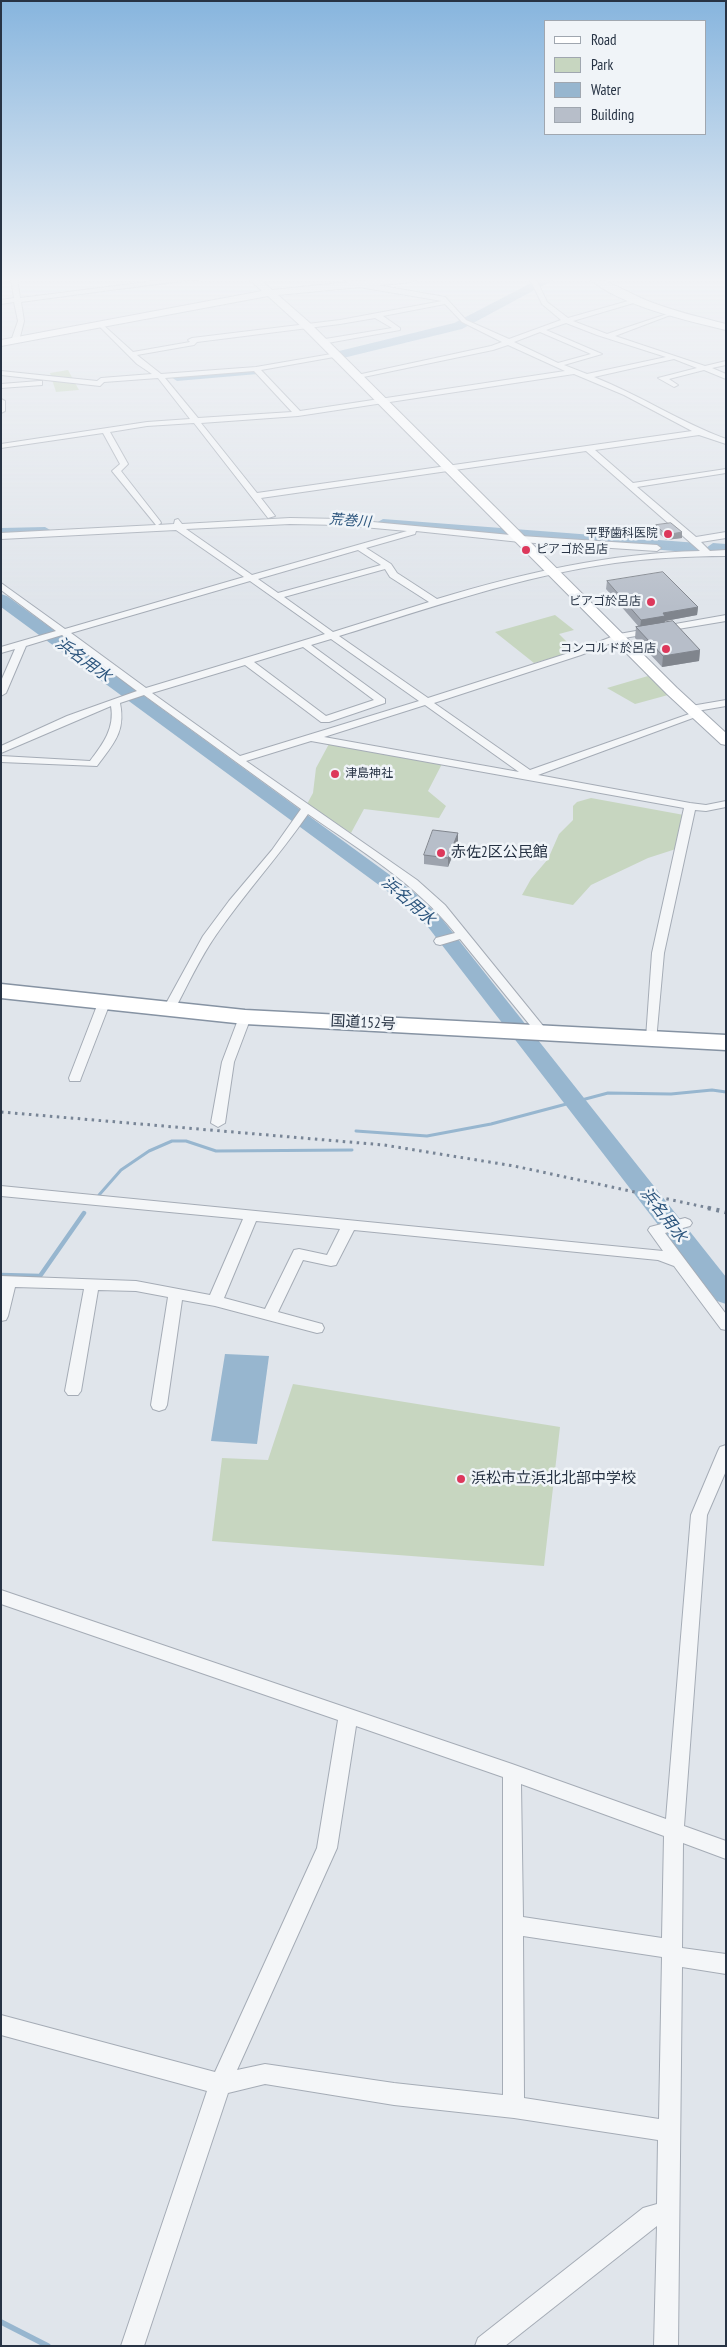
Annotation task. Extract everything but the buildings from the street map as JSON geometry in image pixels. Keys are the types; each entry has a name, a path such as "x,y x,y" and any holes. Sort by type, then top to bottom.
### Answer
{"highway":[{"name":"国道152号","path":"1,991 245,1017 726,1043"}],"street":[{"path":"170,389 271,516"},
{"path":"274,389 298,414"},
{"path":"369,389 694,712 726,741"},
{"path":"1,446 49,437 106,431 147,424 298,414 459,389"},
{"path":"616,389 700,432 726,442"},
{"path":"1,401 1,411"},
{"path":"106,431 124,464 116,471 131,487 157,523"},
{"path":"256,496 700,432"},
{"path":"588,448 696,540 707,552"},
{"path":"633,485 726,471"},
{"path":"1,536 271,516 335,517 516,536"},
{"path":"1,530 157,523 341,522 697,552"},
{"path":"178,524 331,636 532,776"},
{"path":"1,650 60,631 419,529"},
{"path":"696,540 726,535"},
{"path":"359,547 388,566 393,575 437,604"},
{"path":"1,750 30,735 144,693 551,570 659,554 726,553"},
{"path":"277,596 388,566"},
{"path":"1,586 144,693 238,760 302,815 413,882 441,908 459,934 536,1032"},
{"path":"238,760 426,702 619,638 726,618"},
{"path":"1,693 22,644"},
{"path":"247,662 325,720 381,701 304,644"},
{"path":"1,759 93,764 110,741 118,719 115,703"},
{"path":"532,776 535,771 694,712 726,703"},
{"path":"310,738 532,776 690,806 706,808 726,804"},
{"path":"652,1038 657,962 690,806"},
{"path":"169,1009 194,960 209,936 302,815"},
{"path":"440,941 459,934"},
{"path":"75,1078 104,1003"},
{"path":"218,1123 228,1062 245,1017"},
{"path":"1,1191 659,1255 678,1262"},
{"path":"215,1302 251,1216"},
{"path":"685,1223 655,1230 726,1325"},
{"path":"269,1315 299,1254 331,1261 349,1226"},
{"path":"1,1316 5,1281 92,1284 136,1286 176,1293 317,1328"},
{"path":"73,1391 92,1284"},
{"path":"160,1405 176,1293"},
{"path":"666,2346 674,1832 699,1515 726,1451"},
{"path":"1,1597 512,1772 726,1850"},
{"path":"132,2346 220,2084 327,1848 348,1717"},
{"path":"512,1772 514,2107"},
{"path":"512,1926 672,1952 726,1964"},
{"path":"1,2025 220,2084 265,2074 394,2094 514,2107 669,2131"},
{"path":"486,2346 651,2216 667,2213"}],"green space":[{"path":"55,389 79,390 56,392"},
{"path":"555,615 574,630 559,634 576,651 534,663 495,632"},
{"path":"648,676 668,695 635,704 607,688"},
{"path":"330,742 443,762 428,791 446,806 439,818 364,809 351,833 307,804 313,793 316,768"},
{"path":"591,798 684,815 679,848 648,858 591,885 573,905 522,895 531,879 548,859 559,834 573,820 573,806 577,802"},
{"path":"293,1384 560,1427 544,1566 212,1541 222,1458 268,1460"}],"water":[{"path":"225,1354 269,1356 257,1444 211,1441"}],"waterway":[{"name":"荒巻川","path":"383,523 698,548"},
{"name":"荒巻川","path":"1,533 45,531"},
{"name":"荒巻川","path":"713,548 726,549"},
{"name":"浜名用水","path":"1,599 409,898 435,923 726,1295"},
{"path":"356,1131 427,1136 491,1124 608,1093 671,1094 712,1090 726,1092"},
{"path":"99,1195 121,1170 149,1151 172,1141 186,1141 216,1151 352,1150"},
{"path":"1,1275 40,1276 84,1213"},
{"path":"1,2322 48,2346"}],"railway":[{"path":"1,1112 384,1145 514,1166 714,1209"},
{"path":"708,1208 726,1212"}],"place":[{"name":"平野歯科医院","path":"668,534"},
{"name":"ピアゴ於呂店","path":"526,550"},
{"name":"ビアゴ於呂店","path":"651,602"},
{"name":"コンコルド於呂店","path":"666,649"},
{"name":"津島神社","path":"335,774"},
{"name":"赤佐2区公民館","path":"441,853"},
{"name":"浜松市立浜北北部中学校","path":"461,1479"}]}
